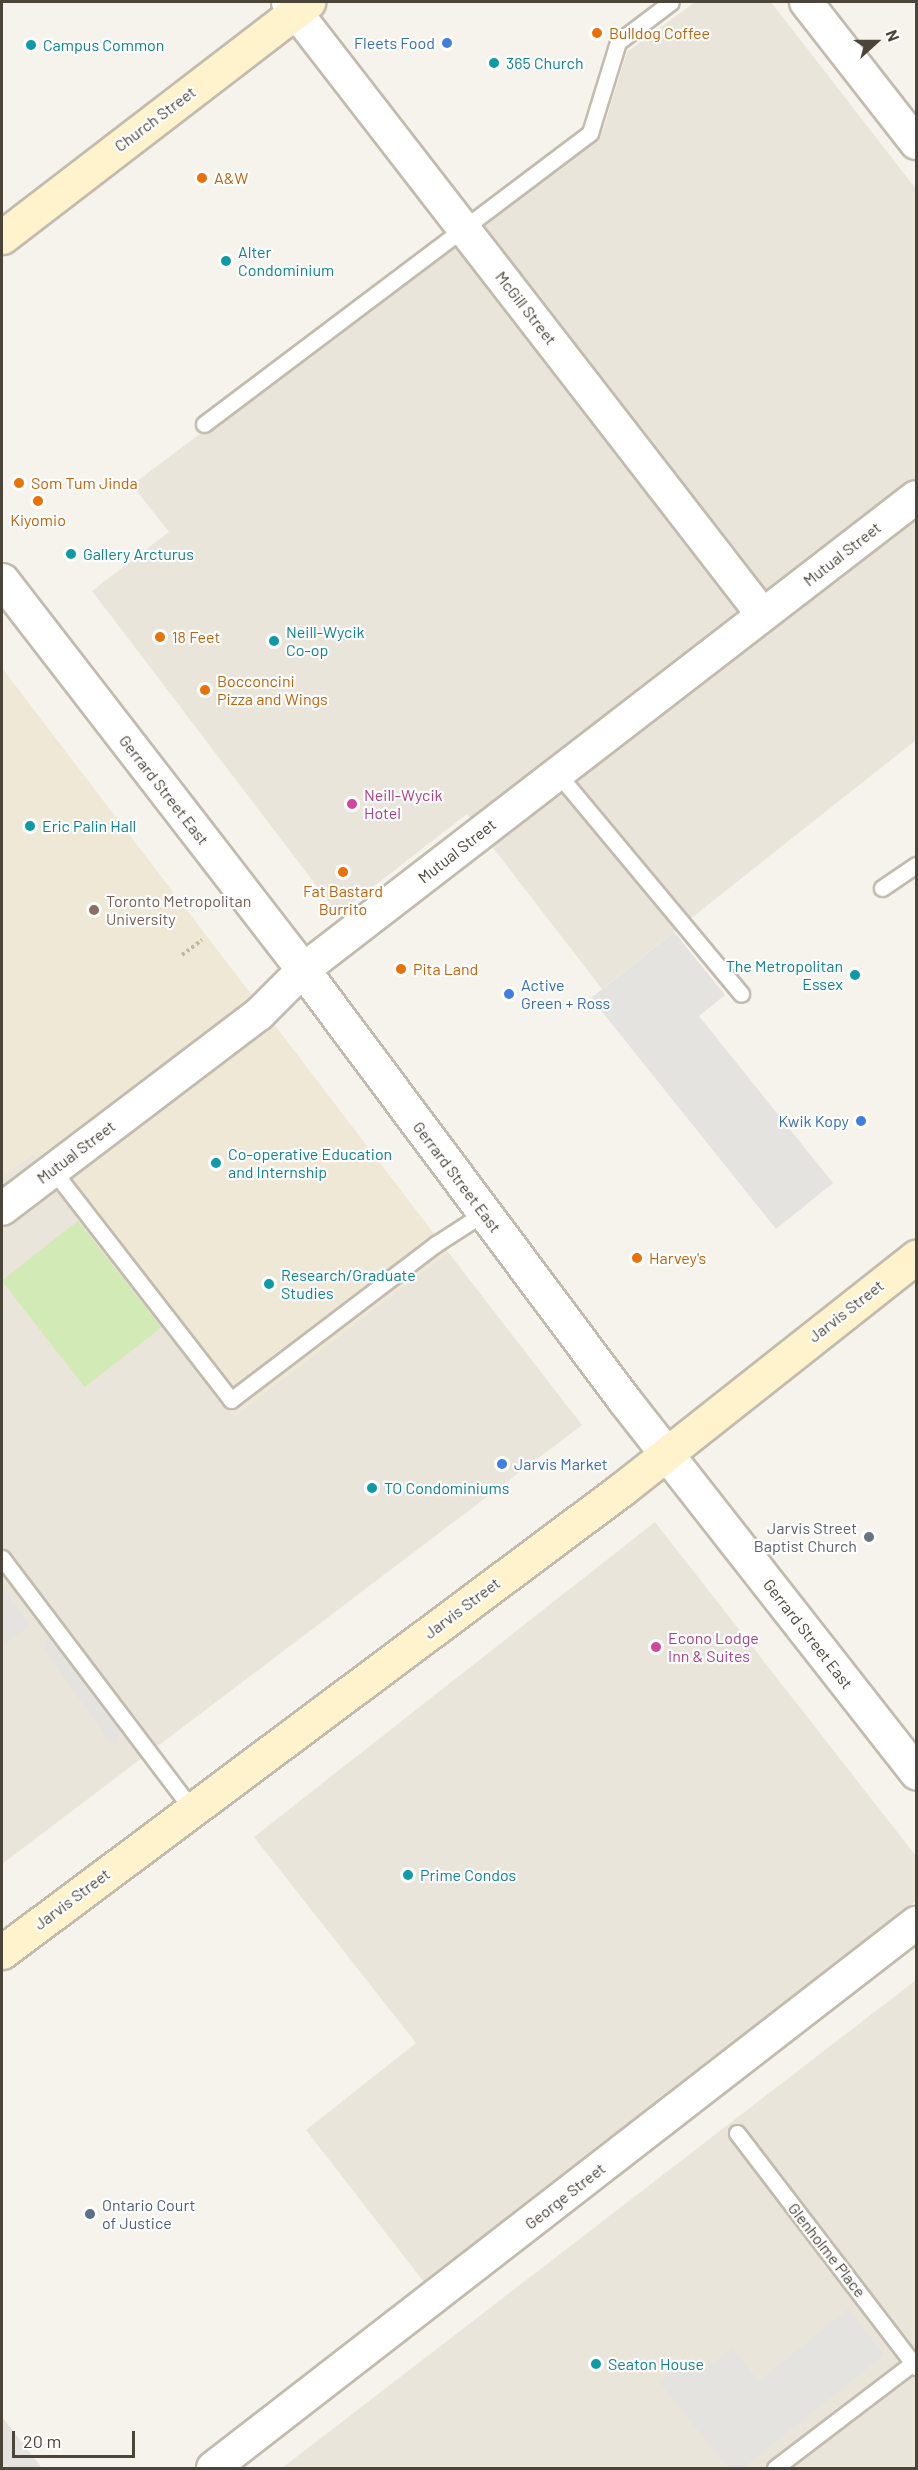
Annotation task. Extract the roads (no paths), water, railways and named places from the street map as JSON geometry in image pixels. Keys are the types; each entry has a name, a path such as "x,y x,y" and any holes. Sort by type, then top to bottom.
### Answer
{"main road":[{"name":"Church Street","path":"2,237 298,5"},
{"name":"Jarvis Street","path":"2,1952 666,1454 916,1257"}],"street":[{"path":"806,2 916,143"},
{"name":"McGill Street","path":"298,5 464,228 763,615"},
{"name":"Mutual Street","path":"2,1209 259,1014 303,970 916,496"},
{"name":"Gerrard Street East","path":"2,580 303,970 666,1454 916,1772"},
{"name":"George Street","path":"213,2469 916,1923"}],"lane":[{"path":"204,424 590,133 618,42 671,2"},
{"path":"558,774 741,994"},
{"path":"882,888 916,865"},
{"path":"52,1170 231,1400 436,1244 484,1213"},
{"path":"2,1558 192,1809"},
{"name":"Glenholme Place","path":"737,2133 915,2365"},
{"path":"775,2469 915,2365"}],"place":[{"name":"Bulldog Coffee","path":"597,33"},
{"name":"Fleets Food","path":"447,43"},
{"name":"Campus Common","path":"31,45"},
{"name":"365 Church","path":"494,63"},
{"name":"A&W","path":"202,178"},
{"name":"Alter Condominium","path":"226,261"},
{"name":"Som Tum Jinda","path":"19,483"},
{"name":"Kiyomio","path":"38,501"},
{"name":"Gallery Arcturus","path":"71,554"},
{"name":"18 Feet","path":"160,637"},
{"name":"Neill-Wycik Co-op","path":"274,641"},
{"name":"Bocconcini Pizza and Wings","path":"205,690"},
{"name":"Neill-Wycik Hotel","path":"352,804"},
{"name":"Eric Palin Hall","path":"30,826"},
{"name":"Fat Bastard Burrito","path":"343,872"},
{"name":"Toronto Metropolitan University","path":"94,910"},
{"name":"Pita Land","path":"401,969"},
{"name":"The Metropolitan Essex","path":"855,975"},
{"name":"Active Green + Ross","path":"509,994"},
{"name":"Kwik Kopy","path":"861,1121"},
{"name":"Co-operative Education and Internship","path":"216,1163"},
{"name":"Harvey's","path":"637,1258"},
{"name":"Research/Graduate Studies","path":"269,1284"},
{"name":"Jarvis Market","path":"502,1464"},
{"name":"TO Condominiums","path":"372,1488"},
{"name":"Jarvis Street Baptist Church","path":"869,1537"},
{"name":"Econo Lodge Inn & Suites","path":"656,1647"},
{"name":"Prime Condos","path":"408,1875"},
{"name":"Ontario Court of Justice","path":"90,2214"},
{"name":"Seaton House","path":"596,2364"}]}
